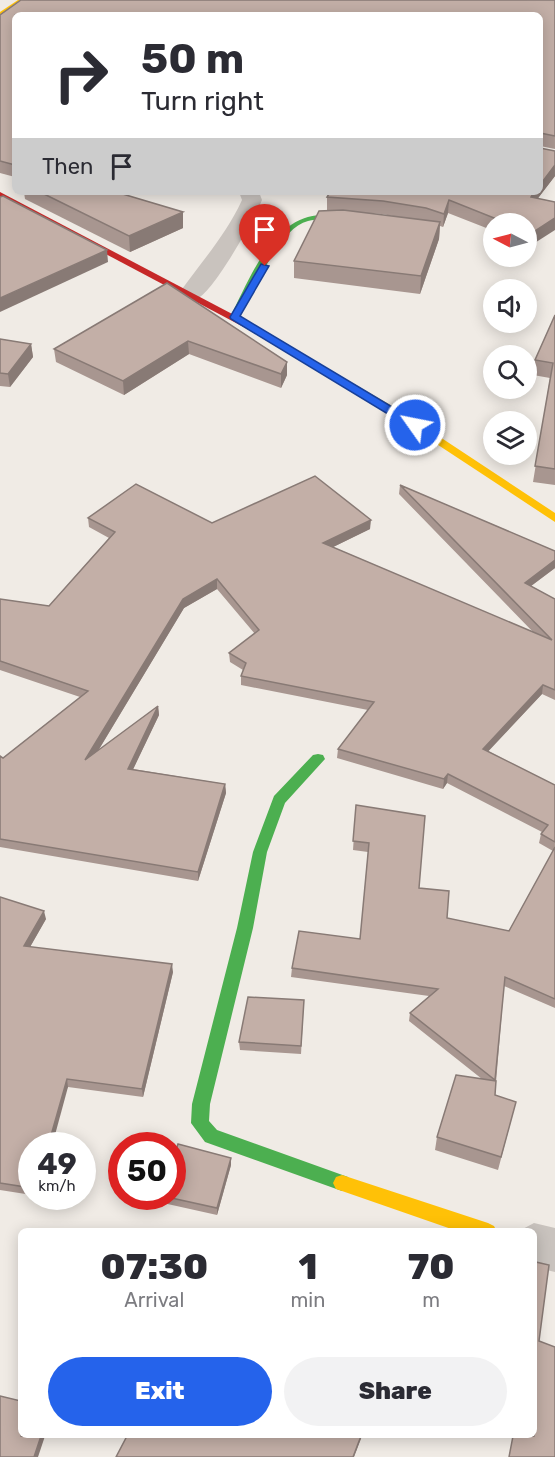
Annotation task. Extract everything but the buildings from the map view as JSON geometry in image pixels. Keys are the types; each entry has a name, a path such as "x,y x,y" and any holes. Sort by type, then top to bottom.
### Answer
{"main road":[{"path":"0,15 23,0"},
{"path":"0,195 192,292 235,317 395,412 555,518"},
{"path":"235,317 274,248 294,224 313,218 378,224"},
{"path":"318,759 279,800 260,852 245,928 201,1104 200,1123 212,1136 476,1228"}],"street":[{"path":"192,292 224,254 244,220 252,200 250,195"},
{"path":"537,1246 555,1250"}],"traffic: fast":[{"path":"235,317 272,250 281,238 300,221 330,218 360,222"},
{"path":"318,759 279,800 260,852 245,928 201,1104 200,1123 211,1136 342,1183"}],"traffic: slow":[{"path":"0,15 23,0"},
{"path":"256,330 395,412 555,518"},
{"path":"342,1183 476,1228"}],"traffic: jam":[{"path":"0,195 256,330"}],"route":[{"path":"265,266 235,317 415,425"}]}
